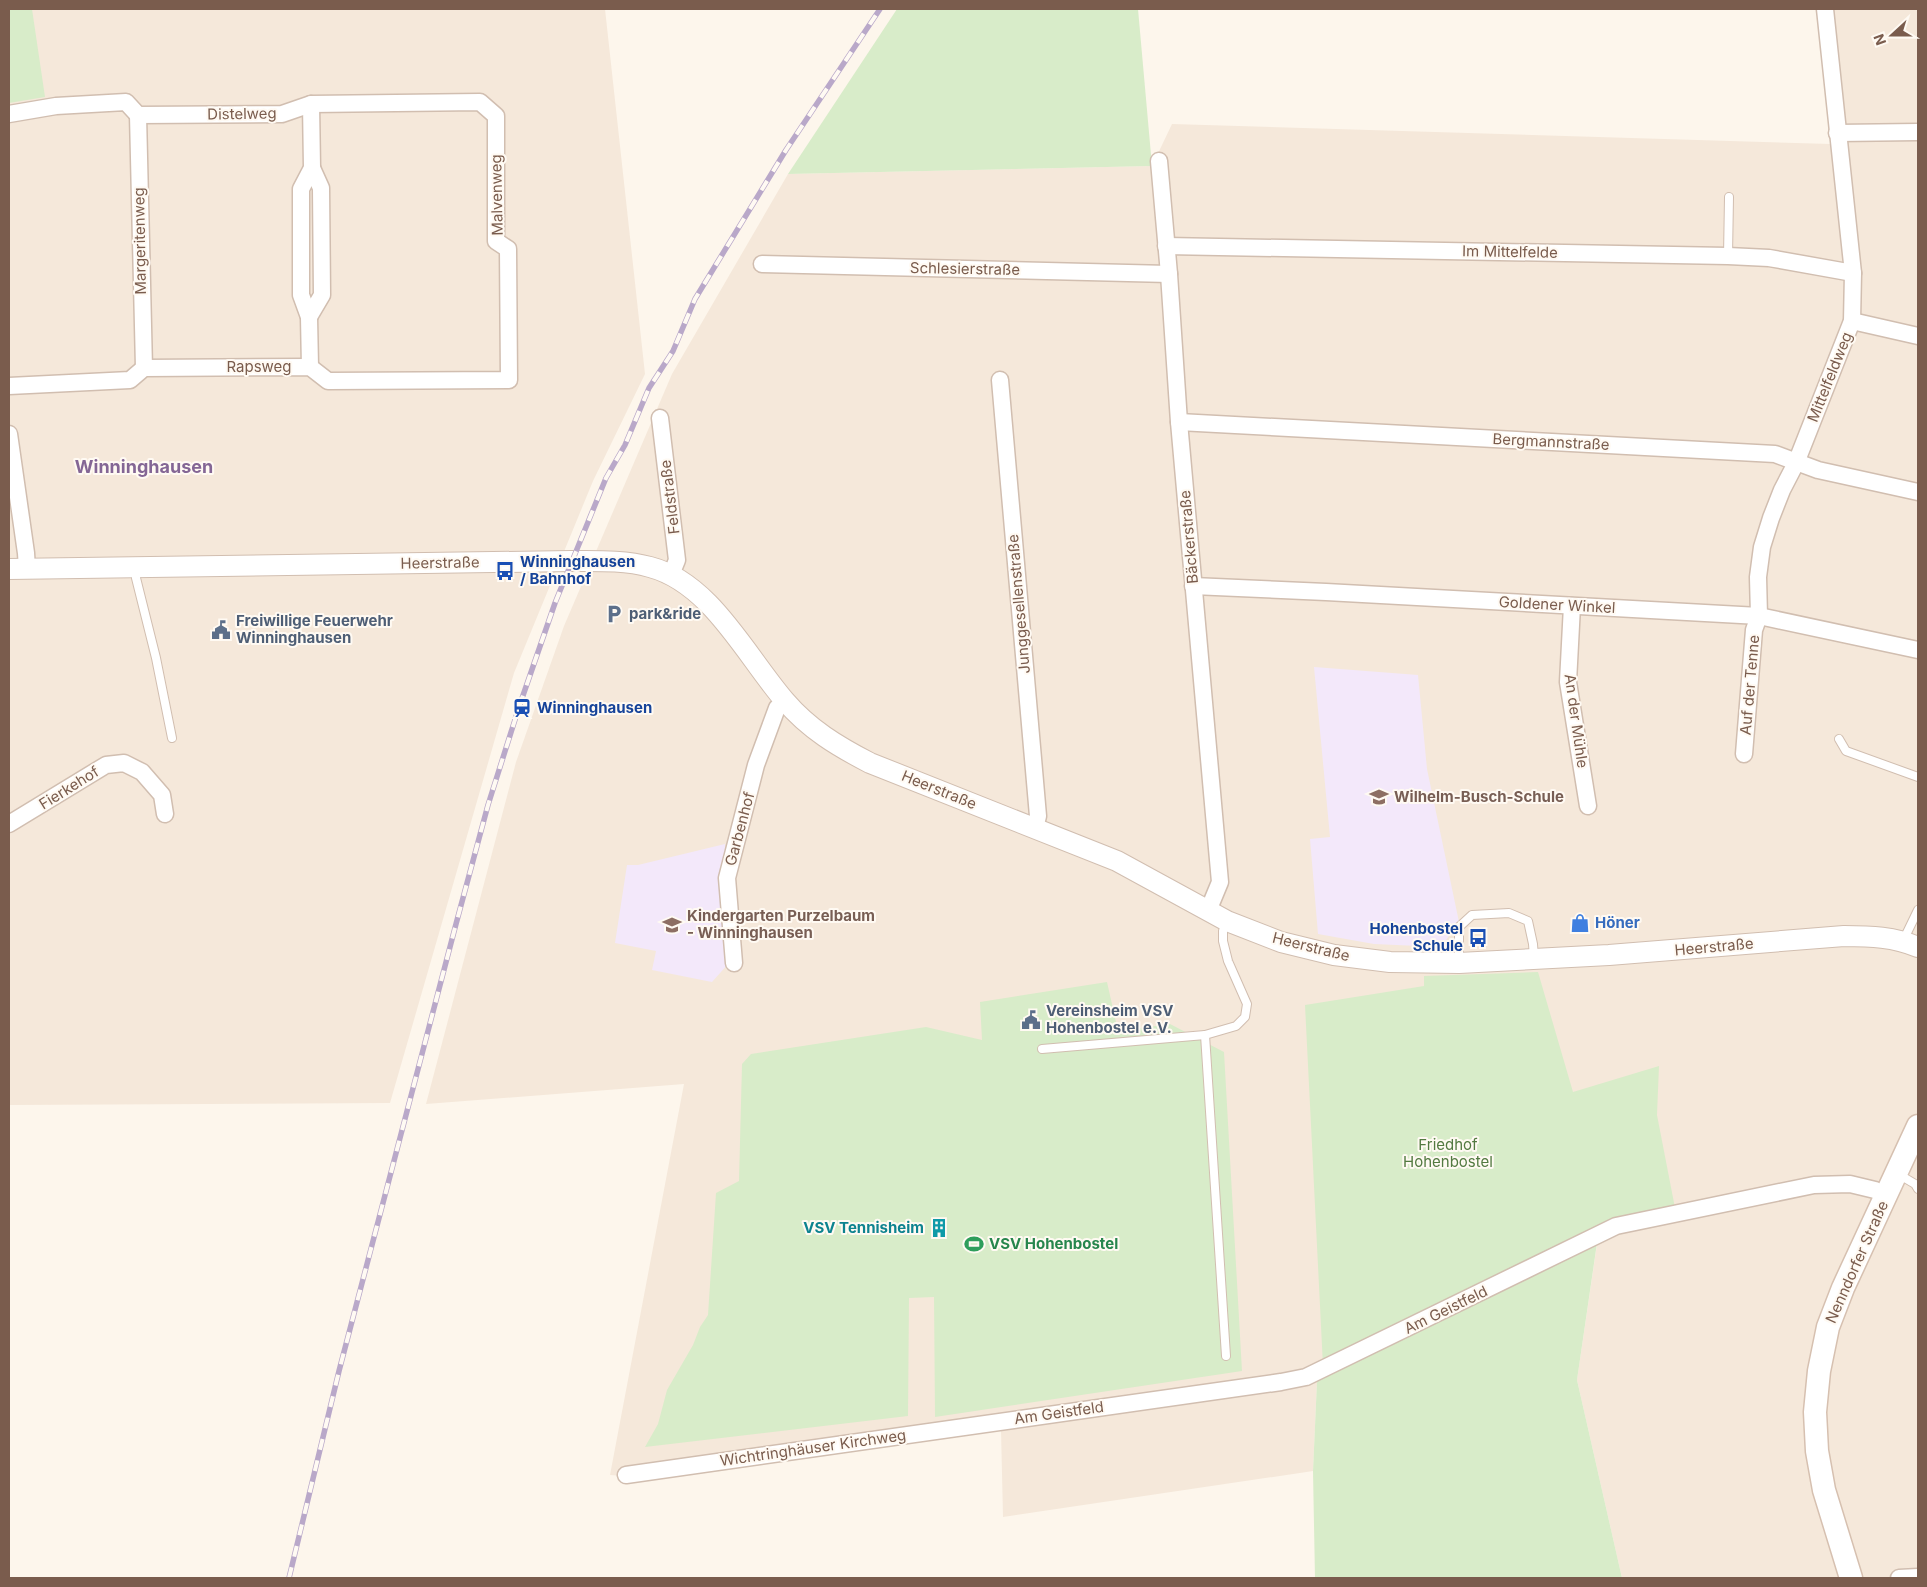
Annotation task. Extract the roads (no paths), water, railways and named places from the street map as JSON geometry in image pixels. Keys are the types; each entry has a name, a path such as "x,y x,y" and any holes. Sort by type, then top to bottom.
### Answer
{"main road":[{"name":"Nenndorfer Straße","path":"1851,1578 1824,1490 1817,1451 1815,1412 1819,1371 1828,1328 1842,1288 1886,1196 1912,1181 1918,1126"}],"street":[{"name":"Mittelfeldweg","path":"1759,616 1758,577 1762,547 1782,490 1796,463 1852,322 1853,273 1825,9"},
{"path":"9,114 56,106 126,102 138,115"},
{"name":"Distelweg","path":"138,115 282,114 311,104 480,102"},
{"name":"Malvenweg","path":"480,102 496,116 496,241 508,248 509,380"},
{"path":"310,367 310,317 301,295 301,189 312,168 311,104"},
{"name":"Margeritenweg","path":"138,115 144,368"},
{"path":"1837,133 1918,132"},
{"name":"Bäckerstraße","path":"1158,161 1169,274 1193,586 1220,882 1208,911"},
{"name":"Im Mittelfelde","path":"1166,246 1728,256 1769,258 1853,273"},
{"name":"Schlesierstraße","path":"762,264 1169,274"},
{"path":"1852,322 1918,336"},
{"name":"Rapsweg","path":"144,368 310,367 328,380 509,380"},
{"path":"9,386 130,380 144,368"},
{"name":"Junggesellenstraße","path":"1000,380 1038,816 1035,828"},
{"name":"Feldstraße","path":"660,418 677,560 671,575"},
{"name":"Bergmannstraße","path":"1179,422 1774,454 1818,470 1918,492"},
{"path":"9,434 26,553 18,569"},
{"name":"Heerstraße","path":"18,569 627,562 651,567 671,575 692,588 717,612 785,701 810,726 839,748 1118,861 1208,911 1281,942 1334,955 1390,962 1459,963 1534,960 1844,936 1877,936 1911,944"},
{"name":"Goldener Winkel","path":"1193,586 1759,616 1918,650"},
{"name":"An der Mühle","path":"1572,606 1568,682 1588,806"},
{"name":"Auf der Tenne","path":"1744,754 1754,630 1759,616"},
{"name":"Garbenhof","path":"734,963 726,878 756,765 777,708 785,701"},
{"name":"Fierkehof","path":"9,824 106,765 124,763 142,772 162,795 165,814"},
{"name":"Am Geistfeld","path":"1000,1421 1306,1377 1616,1226 1814,1185 1850,1184 1875,1190 1886,1196"},
{"name":"Wichtringhäuser Kirchweg","path":"626,1475 1000,1421"},
{"path":"1899,1578 1918,1577"}],"lane":[{"path":"1728,256 1729,197"},
{"path":"136,568 136,578 156,658 172,738"},
{"path":"1839,739 1846,751 1918,777"},
{"path":"1911,944 1918,910"},
{"path":"1459,963 1459,927 1472,915 1509,913 1528,921 1534,960"},
{"path":"1042,1049 1205,1035 1236,1026 1246,1017 1247,1004 1228,961 1223,931 1227,920"},
{"path":"1205,1035 1226,1356"}],"railway":[{"path":"289,1578 339,1371 488,805 555,603 606,478 625,445 649,388 673,351 695,299 786,150 880,9"}],"place":[{"name":"Winninghausen / Bahnhof","path":"505,571"},
{"name":"park&ride","path":"614,614"},
{"name":"Freiwillige Feuerwehr Winninghausen","path":"221,630"},
{"name":"Winninghausen","path":"522,708"},
{"name":"Wilhelm-Busch-Schule","path":"1379,797"},
{"name":"Höner","path":"1580,923"},
{"name":"Kindergarten Purzelbaum - Winninghausen","path":"672,925"},
{"name":"Hohenbostel Schule","path":"1478,938"},
{"name":"Vereinsheim VSV Hohenbostel e.V.","path":"1031,1020"},
{"name":"VSV Tennisheim","path":"939,1228"},
{"name":"VSV Hohenbostel","path":"974,1244"}],"district":[{"name":"Winninghausen","path":"144,467"}],"park label":[{"name":"Friedhof Hohenbostel","path":"1448,1154"}]}
